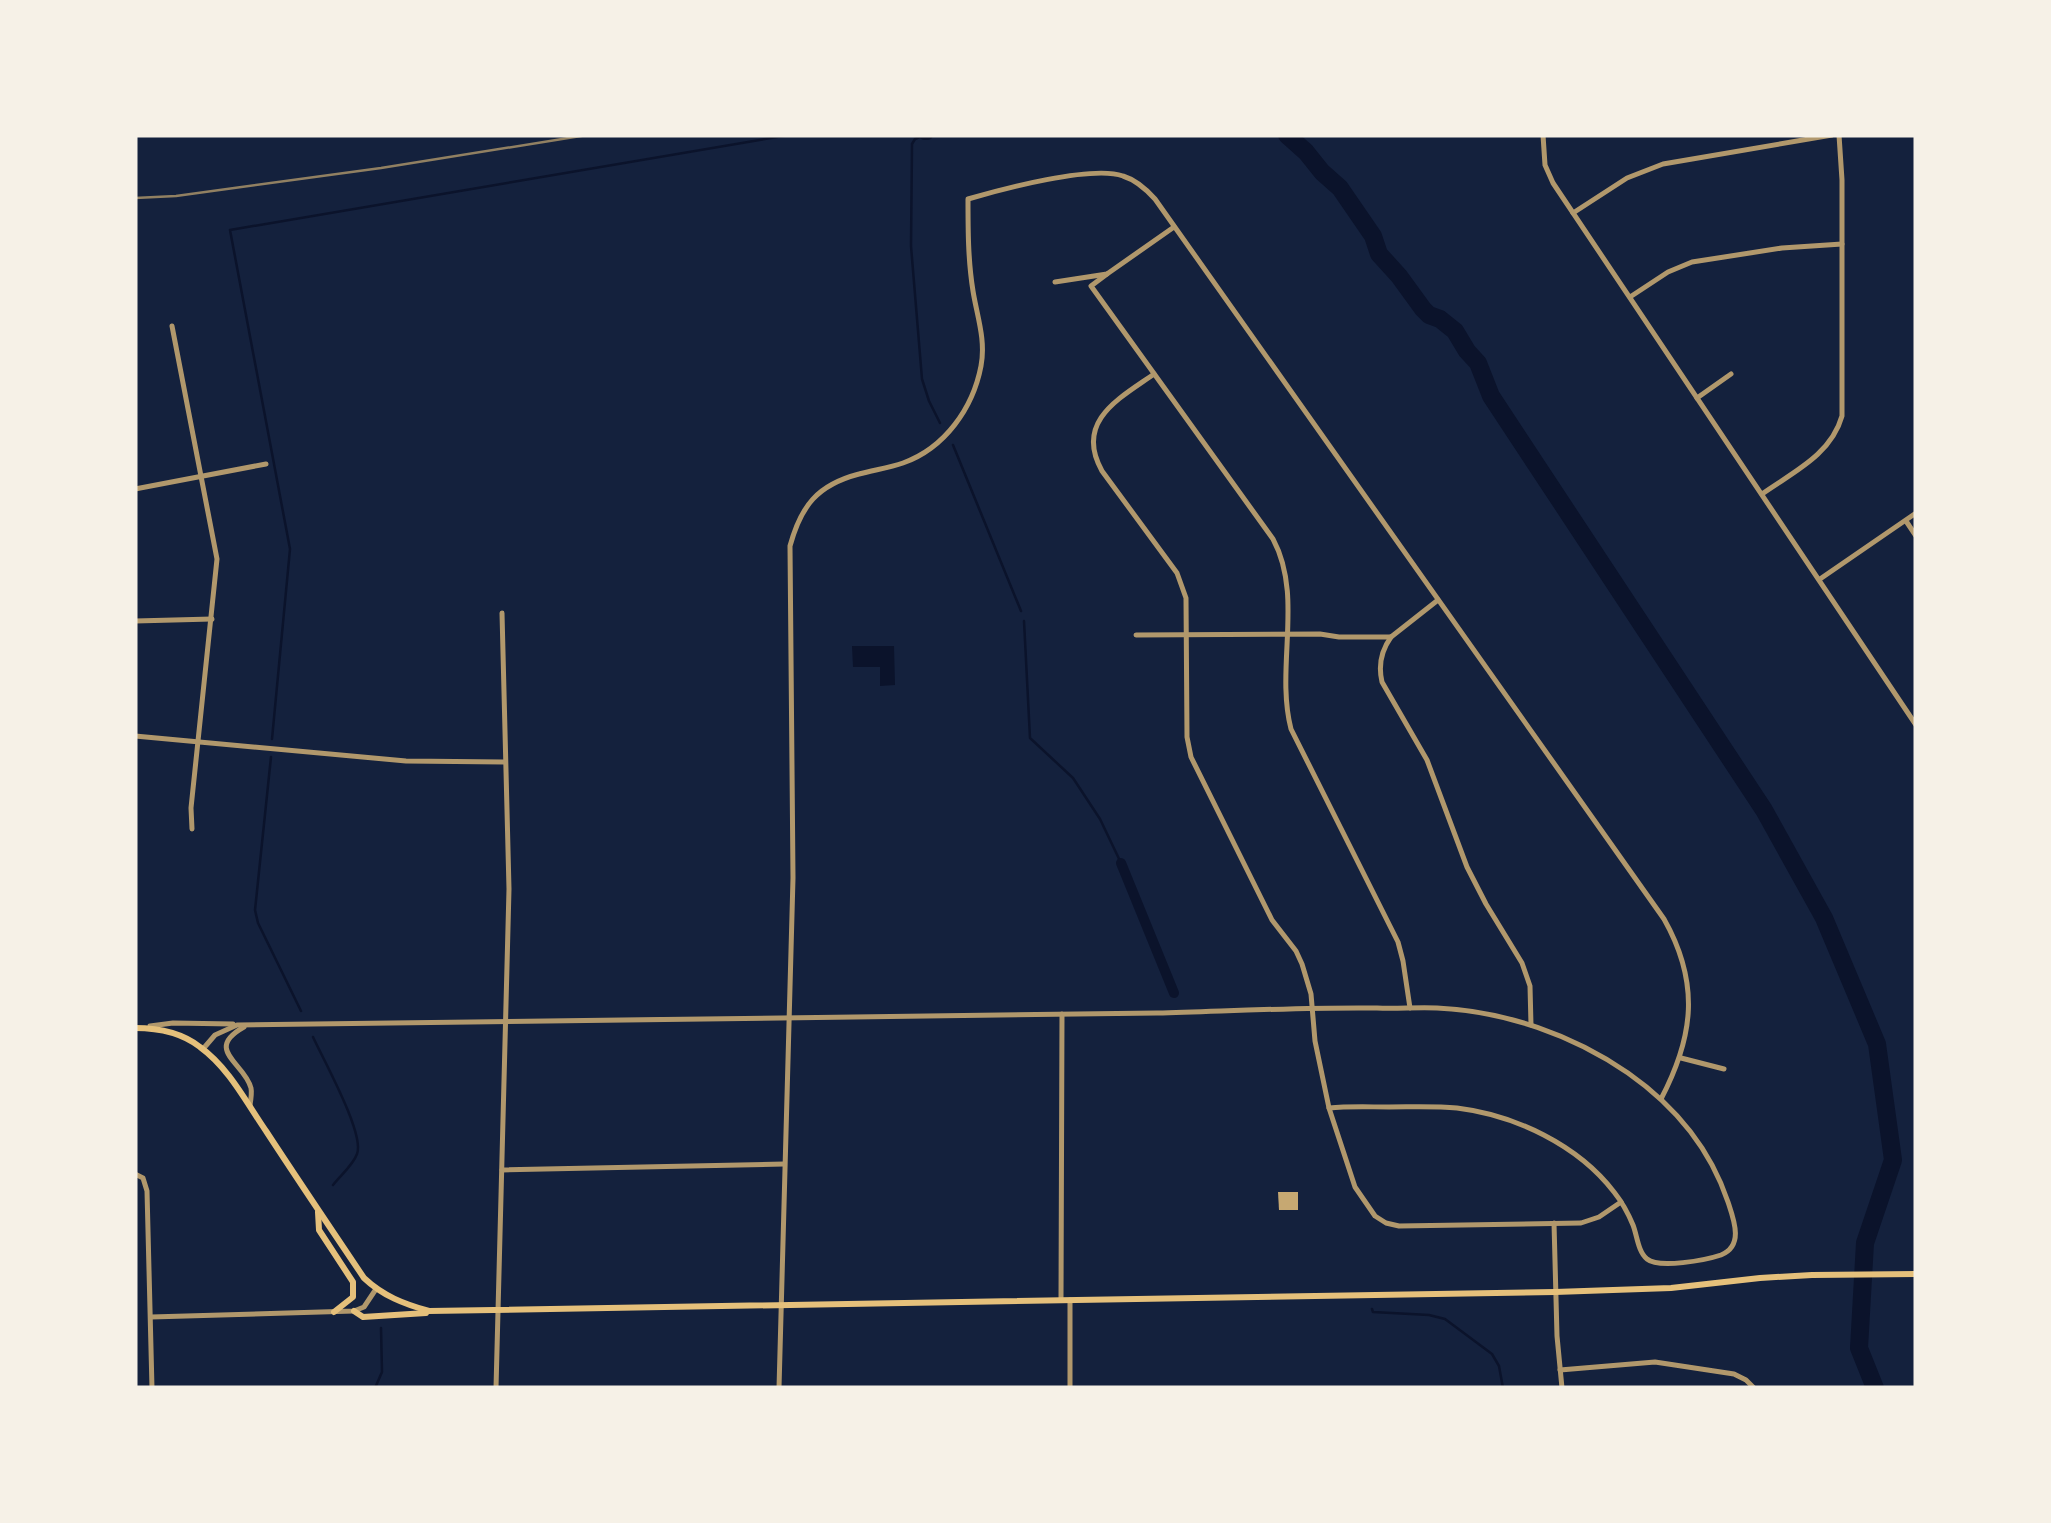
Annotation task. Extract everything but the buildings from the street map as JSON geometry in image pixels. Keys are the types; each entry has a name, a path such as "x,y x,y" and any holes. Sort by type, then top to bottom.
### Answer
{"main road":[{"path":"136,1028 177,1034 203,1049 231,1080 364,1278 405,1305 438,1311"},
{"path":"318,1210 319,1230 353,1282 353,1297 334,1312"},
{"path":"354,1311 363,1317 391,1317 438,1311 1555,1292 1671,1288 1760,1278 1916,1274"}],"street":[{"path":"1543,135 1545,165 1553,183 1916,726"},
{"path":"1573,212 1627,178 1664,164 1836,135 1842,180 1840,422 1821,452 1762,494"},
{"path":"778,1388 792,884 790,546 796,521 811,499 832,483 916,457 948,433 965,412 982,360 982,333 968,250 968,199 1034,182 1111,173 1146,189 1664,919 1684,966 1689,1000 1687,1034 1661,1099"},
{"path":"1174,227 1091,286 1273,538 1286,576 1291,729 1398,942 1410,1008"},
{"path":"1630,298 1668,272 1692,262 1782,248 1842,244"},
{"path":"1054,282 1107,274"},
{"path":"172,326 218,559 191,808 192,829"},
{"path":"1154,374 1104,413 1095,431 1094,452 1102,471 1180,579 1186,598 1187,737 1191,757 1272,920 1288,940 1307,977 1329,1108 1355,1187 1370,1212 1399,1226 1581,1223 1621,1202"},
{"path":"1697,398 1731,374"},
{"path":"135,489 266,464"},
{"path":"1819,580 1916,513"},
{"path":"1906,521 1916,536"},
{"path":"1438,600 1391,636 1380,662 1380,675 1426,760 1467,868 1522,963 1530,986 1532,1026"},
{"path":"496,1388 510,879 502,613"},
{"path":"135,621 212,619"},
{"path":"1136,636 1391,636"},
{"path":"135,736 406,761 504,762"},
{"path":"136,1028 186,1023 506,1023 1312,1007 1472,1012 1532,1026 1594,1052 1661,1099 1688,1128 1715,1170 1730,1208 1736,1238 1731,1249 1720,1255 1682,1262 1652,1262 1642,1254 1621,1202 1603,1180 1562,1146 1524,1126 1457,1108 1329,1108"},
{"path":"1062,1014 1070,1388"},
{"path":"203,1049 220,1032 246,1026"},
{"path":"246,1026 232,1034 226,1047 228,1056 251,1086 250,1108"},
{"path":"1680,1058 1724,1069"},
{"path":"502,1170 785,1164"},
{"path":"135,1174 143,1178 147,1191 152,1388"},
{"path":"1554,1224 1562,1388"},
{"path":"151,1317 354,1311 368,1302 376,1288"},
{"path":"1560,1370 1655,1362 1734,1374 1754,1388"}],"water":[{"path":"852,646 894,646 895,685 880,686 880,667 853,667"}],"waterway":[{"path":"272,739 290,549 230,230 789,135"},
{"path":"924,135 912,144 911,246 922,379 940,423"},
{"path":"1287,135 1340,188 1373,236 1379,254 1423,309 1455,331 1478,363 1491,396 1764,810 1824,918 1877,1044 1893,1160 1865,1243 1859,1348 1875,1388"},
{"path":"953,445 1021,611"},
{"path":"1024,621 1030,738 1073,778 1100,819 1121,863"},
{"path":"271,757 255,910 301,1011"},
{"path":"1121,863 1174,993"},
{"path":"313,1037 349,1114 358,1144 355,1158 333,1185"},
{"path":"1372,1309 1445,1319 1492,1354 1503,1388"},
{"path":"375,1388 382,1372 381,1328"}],"railway":[{"path":"135,198 381,168 587,135"}]}
